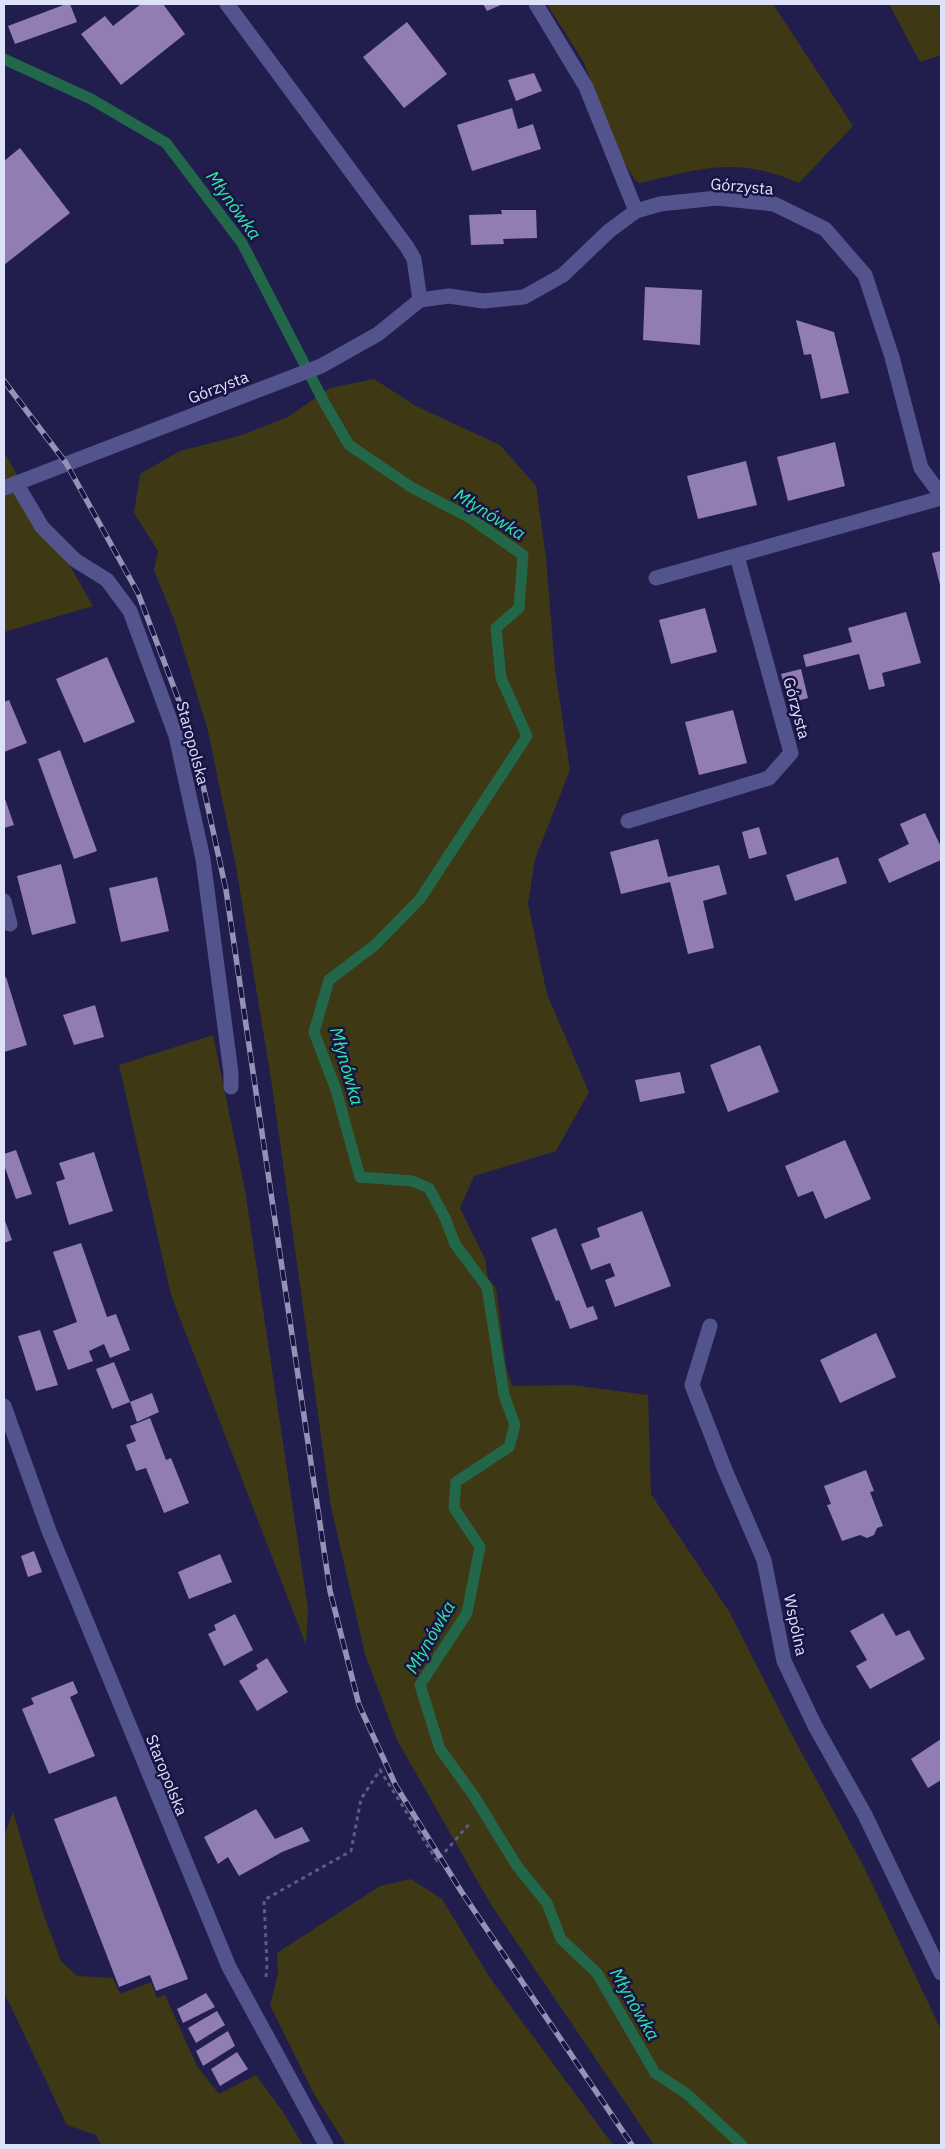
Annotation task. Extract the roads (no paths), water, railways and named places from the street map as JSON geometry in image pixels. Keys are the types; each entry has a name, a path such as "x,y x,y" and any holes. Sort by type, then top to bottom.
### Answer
{"street":[{"path":"226,4 407,247 414,259 420,300"},
{"path":"536,4 586,87 636,211"},
{"name":"Górzysta","path":"10,486 321,366 378,334 420,300 449,296 483,301 524,297 563,275 610,231 636,211 660,204 717,198 774,204 825,229 865,275 892,357 921,468 935,487 941,489"},
{"name":"Staropolska","path":"10,486 42,528 75,560 108,580 130,611 176,736 203,859 231,1080"},
{"path":"656,578 941,498"},
{"name":"Górzysta","path":"628,820 769,778 791,753 738,556"},
{"path":"4,901 10,924"},
{"name":"Wspólna","path":"710,1326 692,1385 725,1470 764,1560 784,1661 814,1726 865,1815 941,1973"},
{"name":"Staropolska","path":"4,1406 49,1531 229,1967 326,2145"}],"waterway":[{"name":"Młynówka","path":"4,59 91,99 166,143 242,243 324,402 349,445 411,487 470,518 523,555 519,608 496,628 501,678 527,736 420,899 375,945 329,980 314,1032 336,1090 360,1177 412,1181 429,1188 445,1218 455,1244 487,1287 504,1395 515,1425 509,1447 456,1482 454,1508 480,1547 467,1613 420,1685 440,1749 474,1796 517,1866 547,1903 561,1939 597,1973 655,2073 687,2094 742,2145"}],"railway":[{"path":"4,381 66,463 138,593 192,735 226,890 330,1591 359,1705 396,1786 461,1891 632,2145"}]}
